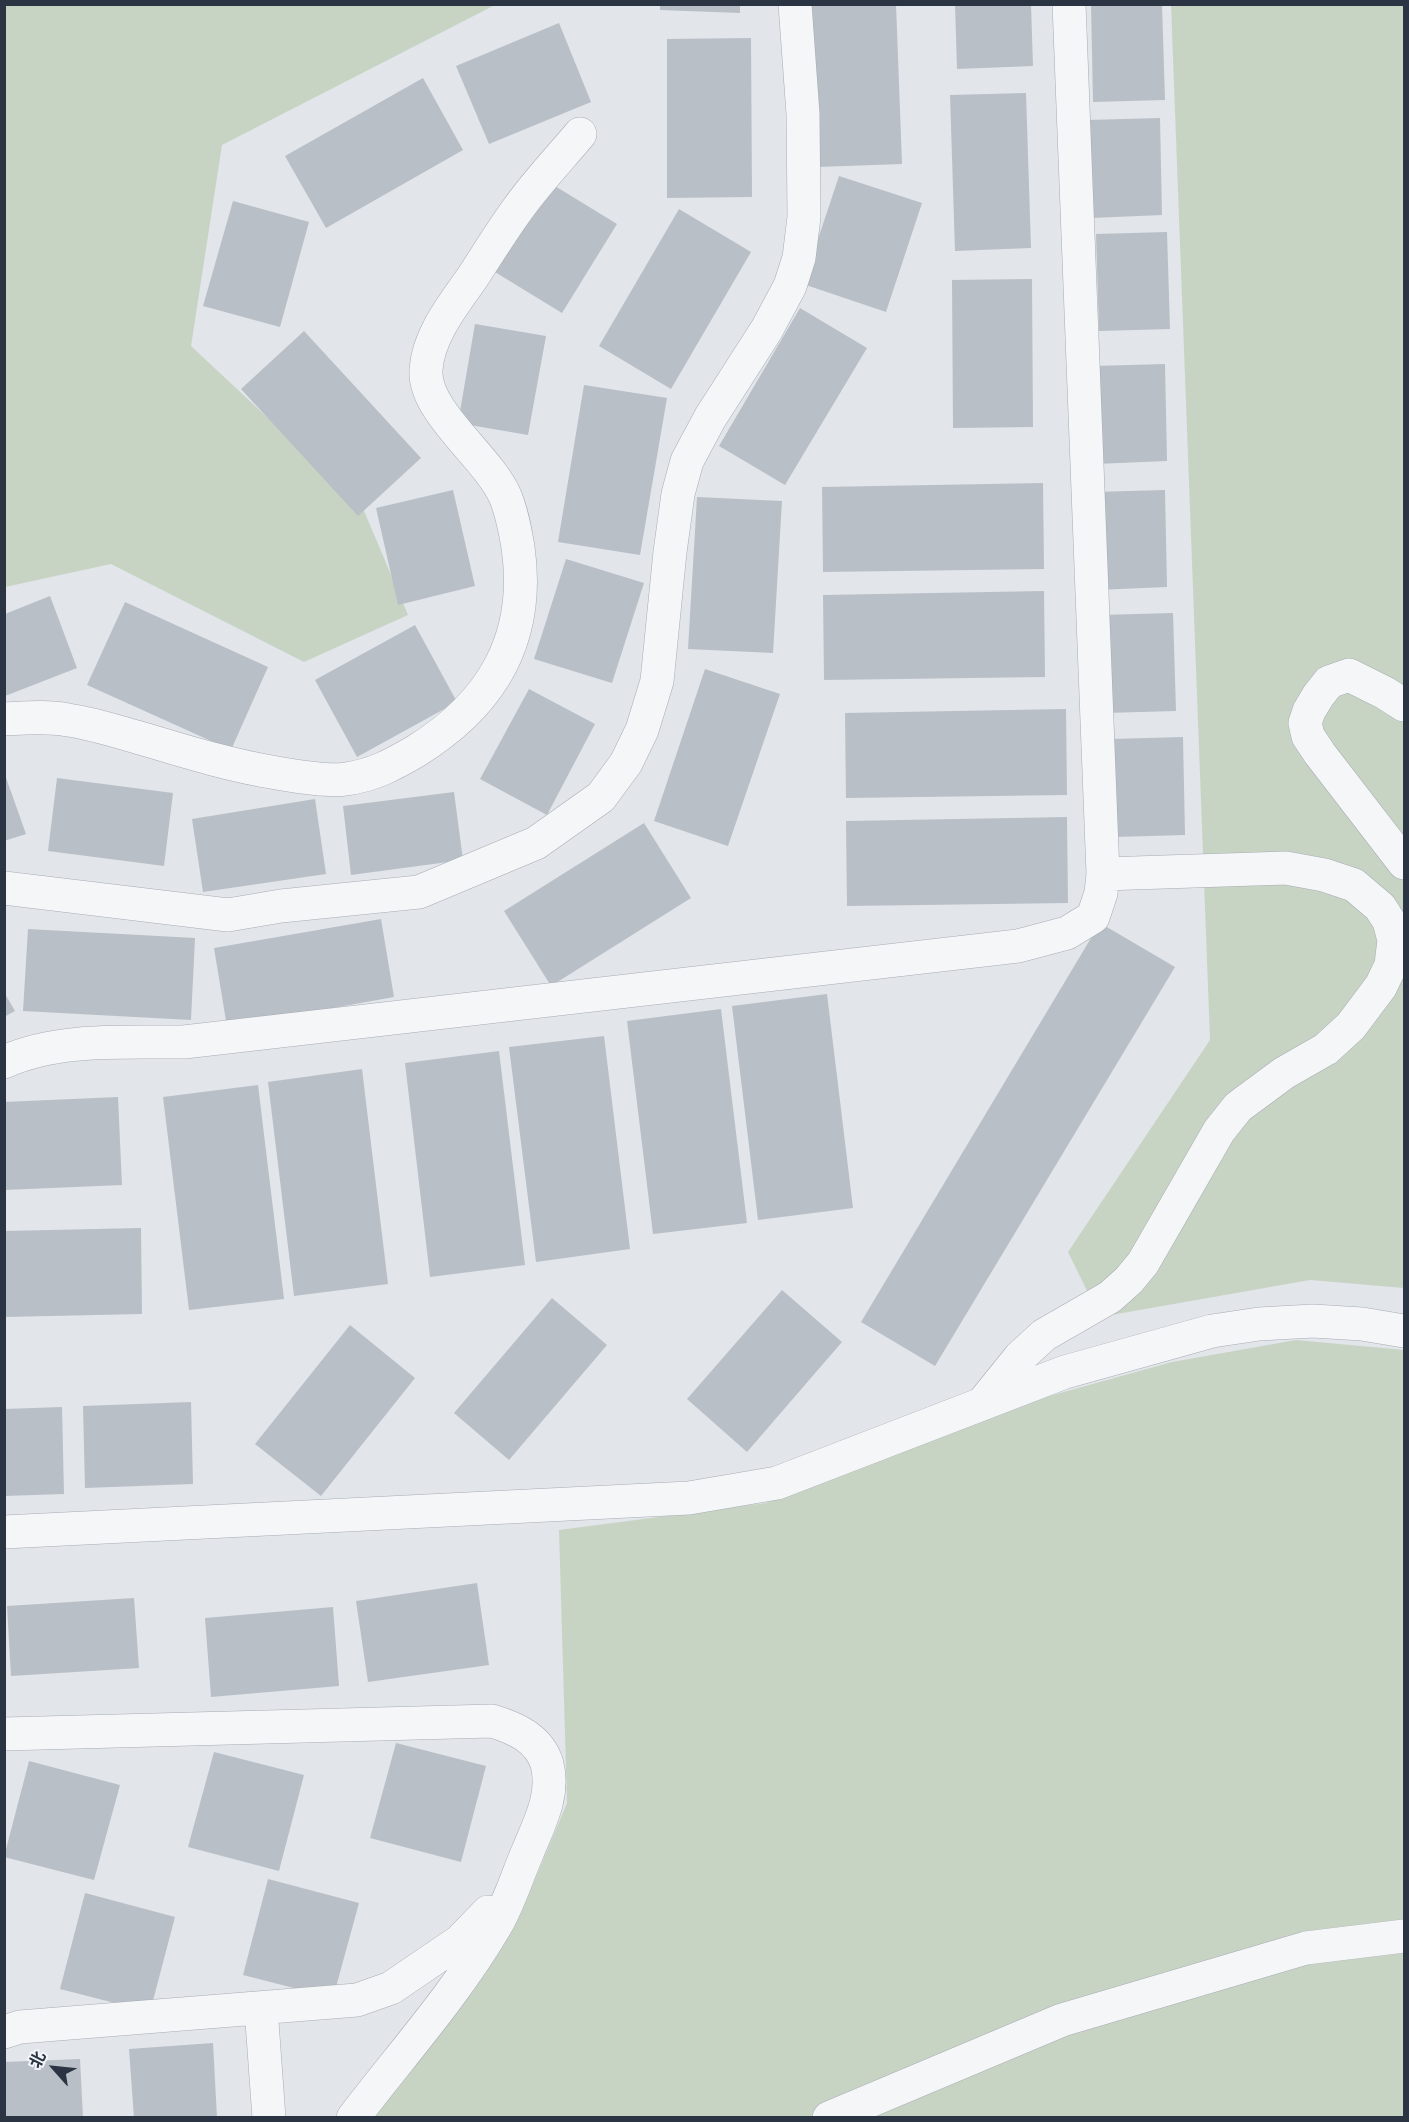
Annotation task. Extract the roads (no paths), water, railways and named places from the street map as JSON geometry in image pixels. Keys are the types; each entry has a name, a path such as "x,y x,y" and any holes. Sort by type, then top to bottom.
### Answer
{"street":[{"path":"4,888 228,915 281,906 419,892 536,843 601,797 626,763 642,730 657,681 670,552 678,494 687,461 710,418 767,329 790,286 798,258 804,217 803,137 795,4"},
{"path":"4,1062 17,1056 50,1048 103,1043 184,1042 1018,946 1067,933 1093,917 1101,893 1103,874 1069,4"},
{"path":"4,719 36,717 67,719 102,726 251,769 294,776 344,780 385,769 433,740 472,708 495,676 507,652 517,622 520,561 506,496 490,469 439,409 430,395 425,374 428,353 448,313 518,208 580,134"},
{"path":"1404,705 1349,675 1329,682 1318,696 1305,723 1308,736 1320,754 1404,862"},
{"path":"982,1404 1020,1357 1044,1335 1110,1297 1129,1281 1143,1263 1219,1131 1238,1107 1284,1073 1326,1049 1351,1026 1381,986 1392,965 1394,940 1389,921 1380,907 1354,885 1324,875 1286,868 1103,874"},
{"path":"4,1532 689,1498 777,1483 1065,1372 1212,1332 1259,1324 1313,1321 1362,1324 1404,1331"},
{"path":"4,1734 492,1720 509,1726 534,1741 542,1752 546,1764 549,1782 546,1808 496,1925 464,1975 353,2118"},
{"path":"4,2032 20,2027 357,2000 391,1988 460,1941 514,1885"},
{"path":"829,2118 1062,2020 1306,1948 1404,1936"},
{"path":"261,2008 269,2118"}]}
